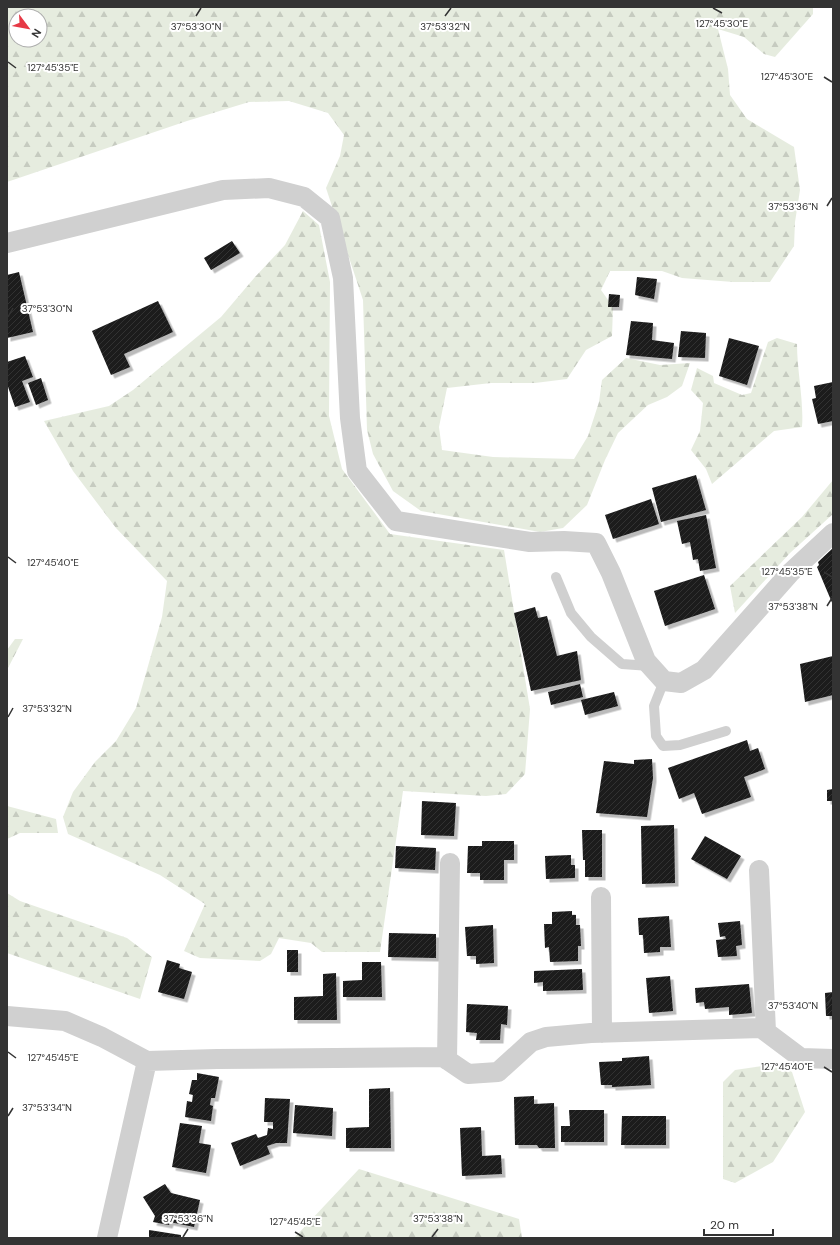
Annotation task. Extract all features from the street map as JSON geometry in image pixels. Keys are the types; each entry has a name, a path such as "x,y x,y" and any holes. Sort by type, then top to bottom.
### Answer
{"street":[{"path":"7,243 223,190 269,188 304,196 330,218 343,278 350,418 357,471 396,521 530,542 564,541 596,543 611,573 646,661 658,674 681,683 704,670 790,573 833,533"},
{"path":"447,1060 450,863"},
{"path":"759,870 766,1032"},
{"path":"601,897 602,1033"},
{"path":"7,1016 65,1021 102,1037 147,1061 443,1057 468,1074 498,1072 531,1042 546,1037 602,1033 761,1028 801,1058 833,1059"},
{"path":"107,1238 147,1061"}],"lane":[{"path":"556,577 570,613 591,637 622,664 658,674 654,706 656,736 663,746 680,745 726,731"}],"green space":[{"path":"7,7 813,7 813,14 775,57 764,54 744,37 718,29 728,69 730,95 747,119 794,147 800,190 795,222 794,246 770,282 733,282 682,278 662,271 610,271 601,290 613,307 612,336 586,350 567,379 535,383 491,383 447,388 439,427 442,450 493,457 574,459 588,436 599,402 602,380 626,358 660,365 690,363 682,386 667,397 648,405 618,433 605,460 587,505 563,528 540,532 421,511 393,491 373,454 367,430 363,300 326,188 340,156 344,135 328,113 289,101 249,102 187,121 7,182"},
{"path":"303,211 319,225 330,282 329,416 342,469 390,534 504,550 530,709 525,774 506,794 486,796 403,791 380,952 322,952 311,943 279,938 271,954 260,961 200,958 184,951 205,904 160,875 68,834 63,817 73,792 95,762 116,741 136,708 162,617 167,581 116,528 73,471 44,421 109,406 133,390 221,317 285,245"},
{"path":"777,338 797,344 802,407 802,427 774,431 712,484 706,469 691,450 700,431 703,403 691,390 697,368 713,376 714,383 742,395 751,393 768,342"},
{"path":"833,480 833,514 790,553 735,613 730,586 802,517"},
{"path":"15,639 23,639 7,670 7,650"},
{"path":"7,806 56,819 58,833 20,833 7,839"},
{"path":"7,893 20,901 127,938 152,957 140,999 7,953"},
{"path":"775,1064 792,1072 805,1112 773,1162 735,1183 723,1179 723,1082 735,1070"},
{"path":"359,1169 519,1219 522,1238 294,1238"}],"building":[{"path":"232,241 240,253 211,270 204,258"},
{"path":"19,272 33,332 7,338 7,275"},
{"path":"637,277 657,279 654,299 635,295"},
{"path":"609,294 620,295 619,307 608,307"},
{"path":"158,301 173,332 124,354 130,367 111,375 92,331"},
{"path":"631,321 653,323 652,340 674,343 672,359 626,355"},
{"path":"681,331 706,333 705,358 678,357"},
{"path":"729,338 759,346 747,385 719,376"},
{"path":"25,356 33,377 22,381 30,402 15,407 7,384 7,362"},
{"path":"41,378 48,400 36,405 28,383"},
{"path":"833,382 833,421 818,424 812,399 816,398 814,386"},
{"path":"696,475 706,510 661,522 652,488"},
{"path":"651,499 659,524 613,539 605,515"},
{"path":"706,515 716,568 700,571 698,559 693,560 690,542 682,544 677,521"},
{"path":"833,548 833,605 817,567 819,565 818,562"},
{"path":"704,575 715,609 665,626 654,591"},
{"path":"535,607 538,618 547,616 557,656 577,651 581,680 531,691 514,613"},
{"path":"833,656 833,695 805,702 800,664"},
{"path":"580,684 583,697 551,705 548,692"},
{"path":"614,692 618,706 585,715 581,700"},
{"path":"747,740 750,751 758,748 765,769 744,777 751,797 702,814 694,793 679,799 668,768"},
{"path":"652,759 653,778 647,817 596,813 604,761 634,764 634,760"},
{"path":"833,789 833,801 827,801 827,790"},
{"path":"422,801 456,803 454,836 421,835"},
{"path":"674,825 675,883 642,884 641,826"},
{"path":"582,830 602,830 602,877 585,877"},
{"path":"705,836 741,856 727,879 691,859"},
{"path":"482,841 514,841 514,860 504,860 504,880 480,880 480,873 467,873 468,846 482,846"},
{"path":"396,846 436,848 435,870 395,868"},
{"path":"571,855 571,865 575,865 575,878 546,879 545,856"},
{"path":"572,911 572,915 576,915 576,925 580,925 581,946 578,946 578,961 550,962 549,947 545,948 544,924 552,924 552,912"},
{"path":"669,916 671,947 660,947 660,952 644,953 643,935 639,935 638,918"},
{"path":"740,921 742,945 736,946 737,956 718,957 716,940 726,939 725,936 720,937 718,923"},
{"path":"493,925 494,963 476,964 476,956 467,956 465,927"},
{"path":"389,933 436,934 436,958 388,957"},
{"path":"287,950 298,950 298,972 287,972"},
{"path":"167,960 180,964 179,968 192,972 184,999 158,992"},
{"path":"362,962 381,962 382,997 343,997 343,981 362,980"},
{"path":"582,969 583,990 543,991 543,982 534,983 534,971"},
{"path":"336,973 337,1020 294,1020 294,997 323,996 323,974"},
{"path":"670,976 673,1011 649,1013 646,978"},
{"path":"749,984 752,1013 729,1015 729,1007 705,1009 704,1002 696,1003 695,988"},
{"path":"833,992 833,1016 826,1016 825,993"},
{"path":"467,1004 508,1006 507,1025 501,1024 500,1040 476,1040 477,1033 466,1032"},
{"path":"649,1056 651,1085 612,1087 612,1085 601,1085 599,1062 622,1061 622,1058"},
{"path":"197,1073 219,1077 215,1098 211,1098 210,1105 213,1106 211,1121 185,1117 187,1101 192,1102 193,1095 189,1094 192,1080 197,1080"},
{"path":"390,1088 391,1148 346,1148 346,1128 369,1127 369,1089"},
{"path":"534,1096 534,1104 554,1103 555,1148 539,1148 537,1145 515,1145 514,1097"},
{"path":"265,1098 290,1099 287,1143 276,1143 267,1146 270,1154 240,1166 231,1143 256,1134 258,1138 267,1135 268,1128 273,1129 273,1122 264,1122"},
{"path":"295,1105 333,1108 332,1136 293,1133"},
{"path":"569,1110 604,1110 604,1142 561,1142 561,1126 570,1126"},
{"path":"622,1116 666,1116 666,1145 621,1145"},
{"path":"180,1123 202,1126 199,1143 211,1145 206,1173 172,1167"},
{"path":"481,1127 482,1156 501,1155 502,1174 462,1176 460,1128"},
{"path":"165,1184 171,1193 200,1200 194,1227 170,1222 169,1225 153,1222 155,1216 143,1197"},
{"path":"149,1230 181,1235 181,1238 149,1238"}]}
